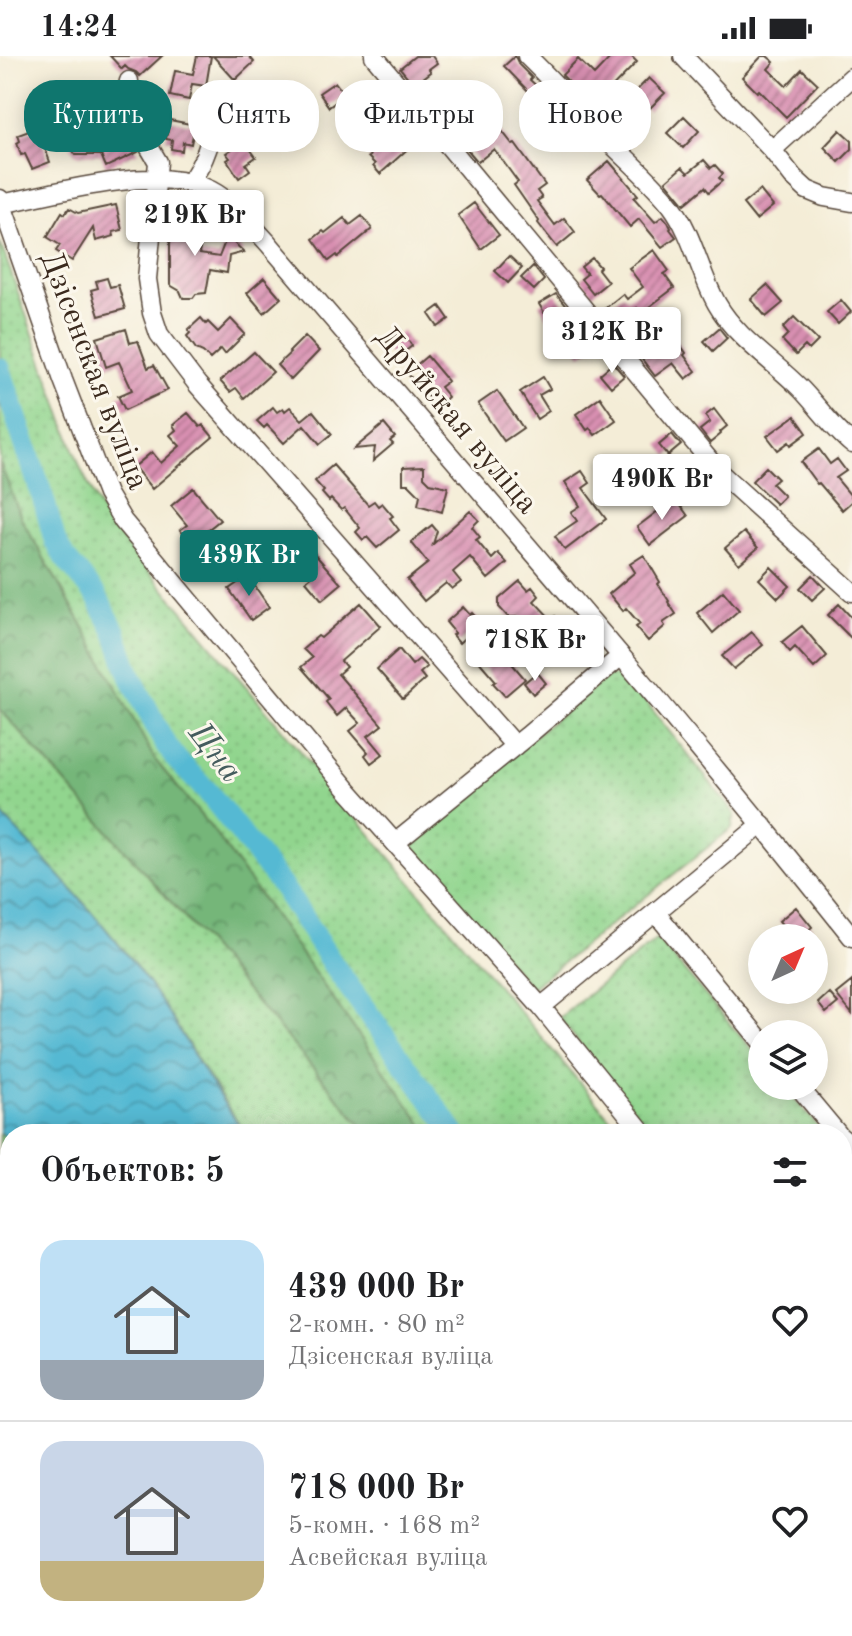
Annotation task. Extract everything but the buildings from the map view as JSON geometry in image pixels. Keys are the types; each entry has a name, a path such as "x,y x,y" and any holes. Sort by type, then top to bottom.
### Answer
{"street":[{"path":"374,56 720,473 852,592"},
{"path":"527,56 669,202 684,225 704,279 728,320 803,390 852,444"},
{"path":"683,56 807,190 852,202"},
{"path":"772,150 852,77"},
{"path":"152,152 158,162 147,279 159,334 197,384 515,746"},
{"path":"189,183 199,171 207,152"},
{"name":"Друйская вуліца","path":"1,201 156,178 203,187 224,199 268,243 621,656 852,937"},
{"name":"Дзісенская вуліца","path":"1,201 6,236 114,508 337,777 541,1007 636,1124"},
{"path":"395,843 621,656"},
{"path":"541,1007 762,824"},
{"path":"656,913 748,1025"},
{"path":"810,1100 830,1124"}],"green space":[{"path":"0,242 81,469 105,519 615,1124 422,1124 213,830 155,760 22,520 0,463"},
{"path":"0,463 22,520 155,760 213,830 422,1124 360,1124 179,911 0,709"},
{"path":"609,676 626,677 735,814 732,828 531,988 412,846 418,829"},
{"path":"0,709 179,911 360,1124 240,1124 132,961 78,896 0,813"},
{"path":"657,939 748,1045 748,1100 795,1100 816,1124 645,1124 559,1018"}],"water":[{"path":"0,813 78,896 132,961 240,1124 0,1124"}],"waterway":[{"name":"Цна","path":"0,369 55,541 96,595 115,632 131,677 164,742 208,792 284,889 334,966 448,1124"}]}
